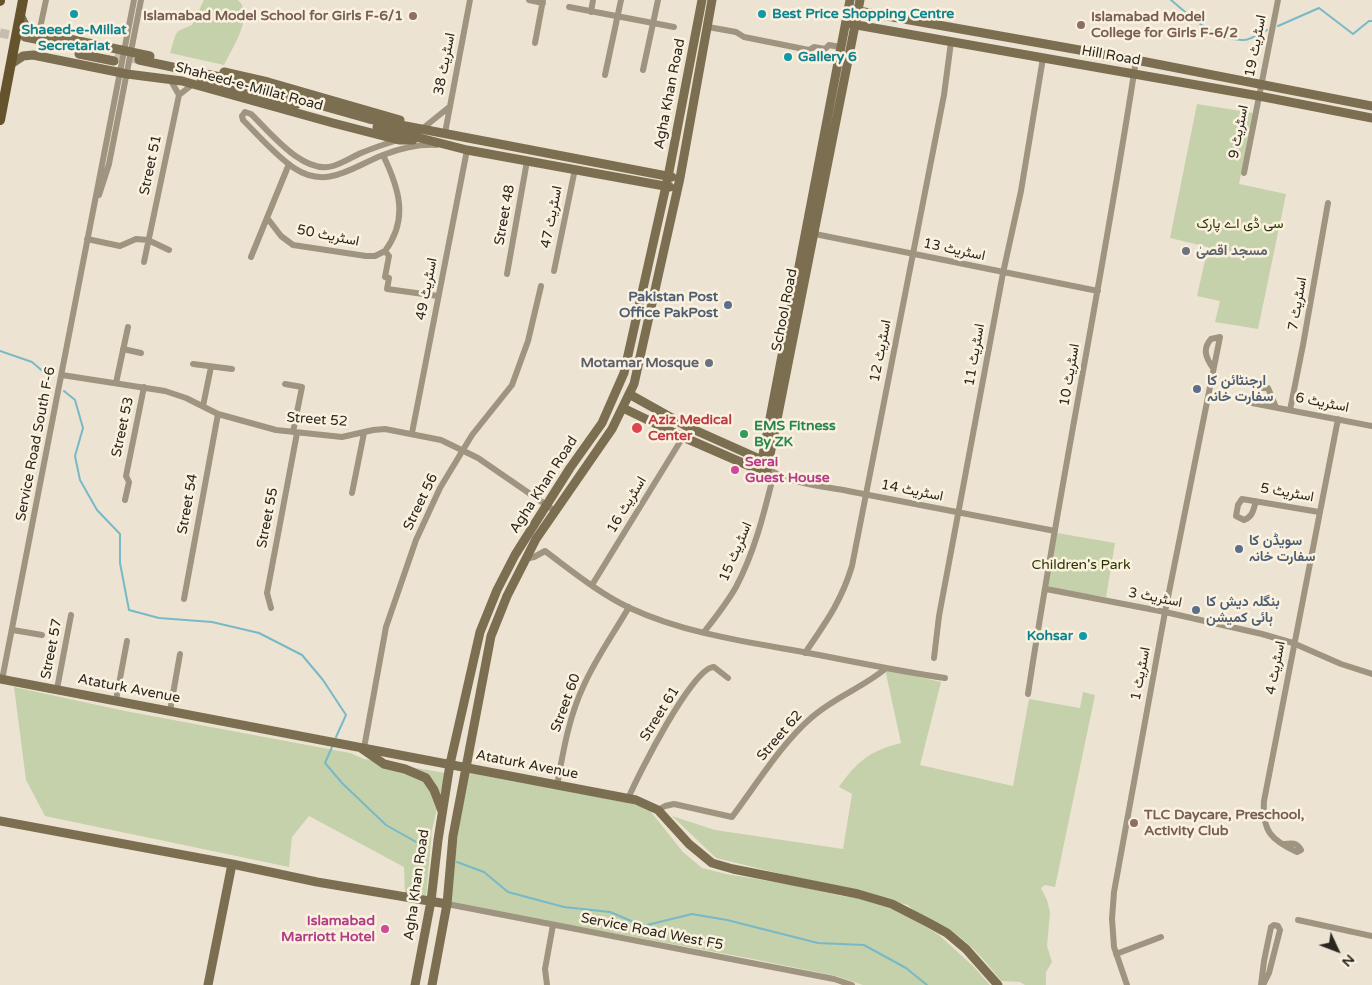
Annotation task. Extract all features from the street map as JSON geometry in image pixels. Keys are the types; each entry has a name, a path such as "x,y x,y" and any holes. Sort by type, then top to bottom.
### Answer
{"main road":[{"path":"0,120 24,0"}],"street":[{"path":"20,14 28,29 39,33 46,0"},
{"name":"Service Road South F-6","path":"1,679 62,375 87,239 93,212 109,164 128,51 134,0"},
{"name":"Service Road South F-6","path":"128,51 141,0"},
{"name":"اسٹریٹ 38","path":"445,133 470,0"},
{"path":"529,0 543,2 535,43"},
{"path":"591,12 593,0"},
{"path":"605,75 621,0"},
{"path":"643,70 658,0"},
{"name":"Agha Khan Road","path":"415,985 431,901 450,764 480,632 497,590 511,564 546,505 602,423 624,372 668,177 702,0"},
{"name":"Agha Khan Road","path":"432,985 447,904 453,836 491,636 507,596 525,559 555,511 612,429 636,376 678,188 712,0"},
{"name":"School Road","path":"766,468 826,146 860,0"},
{"name":"اسٹریٹ 19","path":"1259,96 1278,0"},
{"name":"School Road","path":"826,146 840,46 849,4"},
{"name":"Hill Road","path":"849,4 858,11 1136,60 1372,106"},
{"path":"569,7 674,27"},
{"name":"Hill Road","path":"845,22 1372,118"},
{"path":"708,27 736,32 744,37 809,50 814,47 825,49 829,46 840,46"},
{"name":"Shaheed-e-Millat Road","path":"39,33 187,63 268,82 413,124 423,134"},
{"path":"25,40 114,57"},
{"name":"اسٹریٹ 12","path":"805,653 833,612 845,590 852,566 944,95 951,42"},
{"name":"Shaheed-e-Millat Road","path":"11,64 23,56 34,55 124,73 193,84 399,140 423,134 445,133 572,165 678,188"},
{"name":"اسٹریٹ 11","path":"934,658 939,616 1003,273 1021,191 1043,58"},
{"name":"اسٹریٹ 10","path":"1028,694 1136,60"},
{"name":"Shaheed-e-Millat Road","path":"139,62 220,77 423,134 459,148 527,161 680,178"},
{"path":"170,80 179,95 193,84"},
{"name":"Street 51","path":"144,262 179,95"},
{"name":"اسٹریٹ 9","path":"1244,173 1259,96"},
{"path":"423,134 449,107"},
{"path":"399,140 369,149 333,166 320,167 310,165 295,156 251,114 245,112 242,116 243,120 289,164 310,175 327,178 348,172 383,155 428,145 459,148 461,137"},
{"name":"اسٹریٹ 49","path":"412,433 438,296 459,148"},
{"path":"383,155 400,200 397,229 387,253 385,278 389,278 387,289 438,296"},
{"name":"Street 48","path":"507,274 527,161"},
{"path":"250,258 268,219 289,164"},
{"name":"اسٹریٹ 47","path":"554,270 572,165"},
{"name":"اسٹریٹ 7","path":"1290,410 1328,203"},
{"name":"اسٹریٹ 50","path":"268,219 281,236 293,245 366,256 387,253"},
{"name":"اسٹریٹ 13","path":"809,233 1098,292"},
{"path":"87,239 120,246 136,239 148,240 168,250"},
{"name":"Street 56","path":"362,748 394,600 425,517 462,450 512,386 528,341 541,286"},
{"name":"Street 53","path":"116,383 128,327"},
{"path":"123,350 142,353"},
{"path":"193,364 232,369"},
{"path":"202,406 211,367"},
{"name":"اسٹریٹ 1","path":"1127,985 1114,947 1112,919 1116,884 1165,612 1213,368"},
{"path":"624,372 636,376"},
{"name":"Street 52","path":"62,375 165,391 218,414 259,426 342,437 385,429 441,440 478,458 555,511"},
{"name":"Street 55","path":"271,608 267,592 302,387 285,384"},
{"name":"Street 53","path":"125,500 129,482 126,476 144,387"},
{"name":"اسٹریٹ 6","path":"1275,405 1273,396 1268,388 1255,390 1252,402 1372,426"},
{"path":"629,394 766,468"},
{"path":"623,408 683,437 766,468"},
{"name":"Street 54","path":"184,599 218,414"},
{"name":"اسٹریٹ 4","path":"1284,844 1294,844 1299,846 1301,850 1297,852 1280,844 1269,834 1263,816 1264,801 1293,643 1338,419"},
{"path":"352,493 364,433"},
{"name":"اسٹریٹ 16","path":"592,585 683,437"},
{"name":"اسٹریٹ 14","path":"766,468 790,479 889,500 1055,531"},
{"name":"اسٹریٹ 15","path":"704,632 735,589 753,551 761,524 766,468"},
{"name":"اسٹریٹ 5","path":"1256,502 1249,518 1244,520 1236,516 1238,505 1242,498 1319,512"},
{"path":"525,559 545,551 592,585 629,607 648,616 704,632 885,669 945,678"},
{"name":"اسٹریٹ 3","path":"1046,589 1226,625 1293,643 1340,664 1372,674"},
{"name":"Street 60","path":"558,786 566,738 579,696 629,607"},
{"name":"Street 57","path":"57,689 71,615"},
{"path":"12,630 42,635"},
{"path":"116,700 127,640"},
{"path":"170,711 180,654"},
{"name":"Street 61","path":"628,799 638,774 653,748 683,698 701,673 708,668 714,667 728,678"},
{"name":"Street 62","path":"658,810 674,804 732,817 781,751 811,717 873,679 885,669"},
{"name":"Ataturk Avenue","path":"1,679 628,799 658,810 689,844 712,862 733,869 858,894 892,904 947,933 966,949 998,985"},
{"path":"362,748 371,757 384,764 405,769 426,778 434,790 442,811"},
{"path":"0,821 232,864 317,882 447,904"},
{"path":"208,985 232,864"},
{"name":"Service Road West F5","path":"447,904 834,979 852,985"},
{"path":"1298,920 1372,936"},
{"path":"547,985 545,969 553,925"},
{"path":"1274,925 1278,926 1280,930 1268,973 1262,985 1264,961 1271,927 1274,925"},
{"path":"1116,954 1161,937"}],"green space":[{"path":"204,0 238,0 243,6 243,23 224,65 170,53 178,31 192,25"},
{"name":"سی ڈی اے پارک","path":"1197,104 1253,113 1239,184 1286,194 1258,329 1215,322 1220,301 1197,296 1208,247 1170,238"},
{"name":"Children's Park","path":"1057,533 1115,543 1106,597 1048,588"},
{"path":"885,669 941,682 920,765 1013,786 1029,699 1080,708 1083,692 1095,695 1055,887 1045,885 1041,888 1050,912 1047,946 1052,962 1046,972 1046,985 1025,985 1020,982 1001,981 979,955 961,938 917,913 908,905 716,858 672,816 715,830 843,849 852,794 839,787 852,770 865,758 901,743"},
{"path":"14,687 125,711 350,753 364,759 445,773 432,830 426,898 405,895 404,867 309,816 292,837 289,867 45,816 26,780"},
{"path":"469,771 647,807 683,852 702,868 858,898 896,908 939,935 974,967 990,985 863,985 836,976 753,959 451,903 459,823"}],"waterway":[{"path":"1171,0 1204,26 1222,36 1245,40 1267,30"},
{"path":"1278,26 1319,8 1353,34 1369,21 1372,21"},
{"path":"0,351 32,362 46,374"},
{"path":"64,391 75,400 83,428 75,456 80,480 97,510 120,534 120,563 129,610 159,618 212,622 259,633 302,655 323,680 346,715 336,737"},
{"path":"332,747 325,763 342,783 386,825 425,847"},
{"path":"457,862 484,872 508,892 564,907 610,912 643,926 692,914 727,920 818,943 864,945 906,968 927,985"}],"tunnel":[{"path":"0,33 22,37"},
{"path":"115,54 139,60"}],"place":[{"name":"Shaeed-e-Millat Secretariat","path":"74,14"},
{"name":"Best Price Shopping Centre","path":"762,14"},
{"name":"Islamabad Model School for Girls F-6/1","path":"413,16"},
{"name":"Islamabad Model College for Girls F-6/2","path":"1081,25"},
{"name":"Gallery 6","path":"788,57"},
{"name":"مسجد اقصیٰ","path":"1186,251"},
{"name":"Pakistan Post Office PakPost","path":"728,305"},
{"name":"Motamar Mosque","path":"709,363"},
{"name":"ارجنٹائن کا سفارت خانہ","path":"1197,389"},
{"name":"Aziz Medical Center","path":"637,428"},
{"name":"EMS Fitness By ZK","path":"744,434"},
{"name":"Serai Guest House","path":"735,470"},
{"name":"سویڈن کا سفارت خانہ","path":"1239,549"},
{"name":"بنگلہ دیش کا ہائی کمیشن","path":"1196,610"},
{"name":"Kohsar","path":"1083,636"},
{"name":"TLC Daycare, Preschool, Activity Club","path":"1134,823"},
{"name":"Islamabad Marriott Hotel","path":"385,929"}]}
